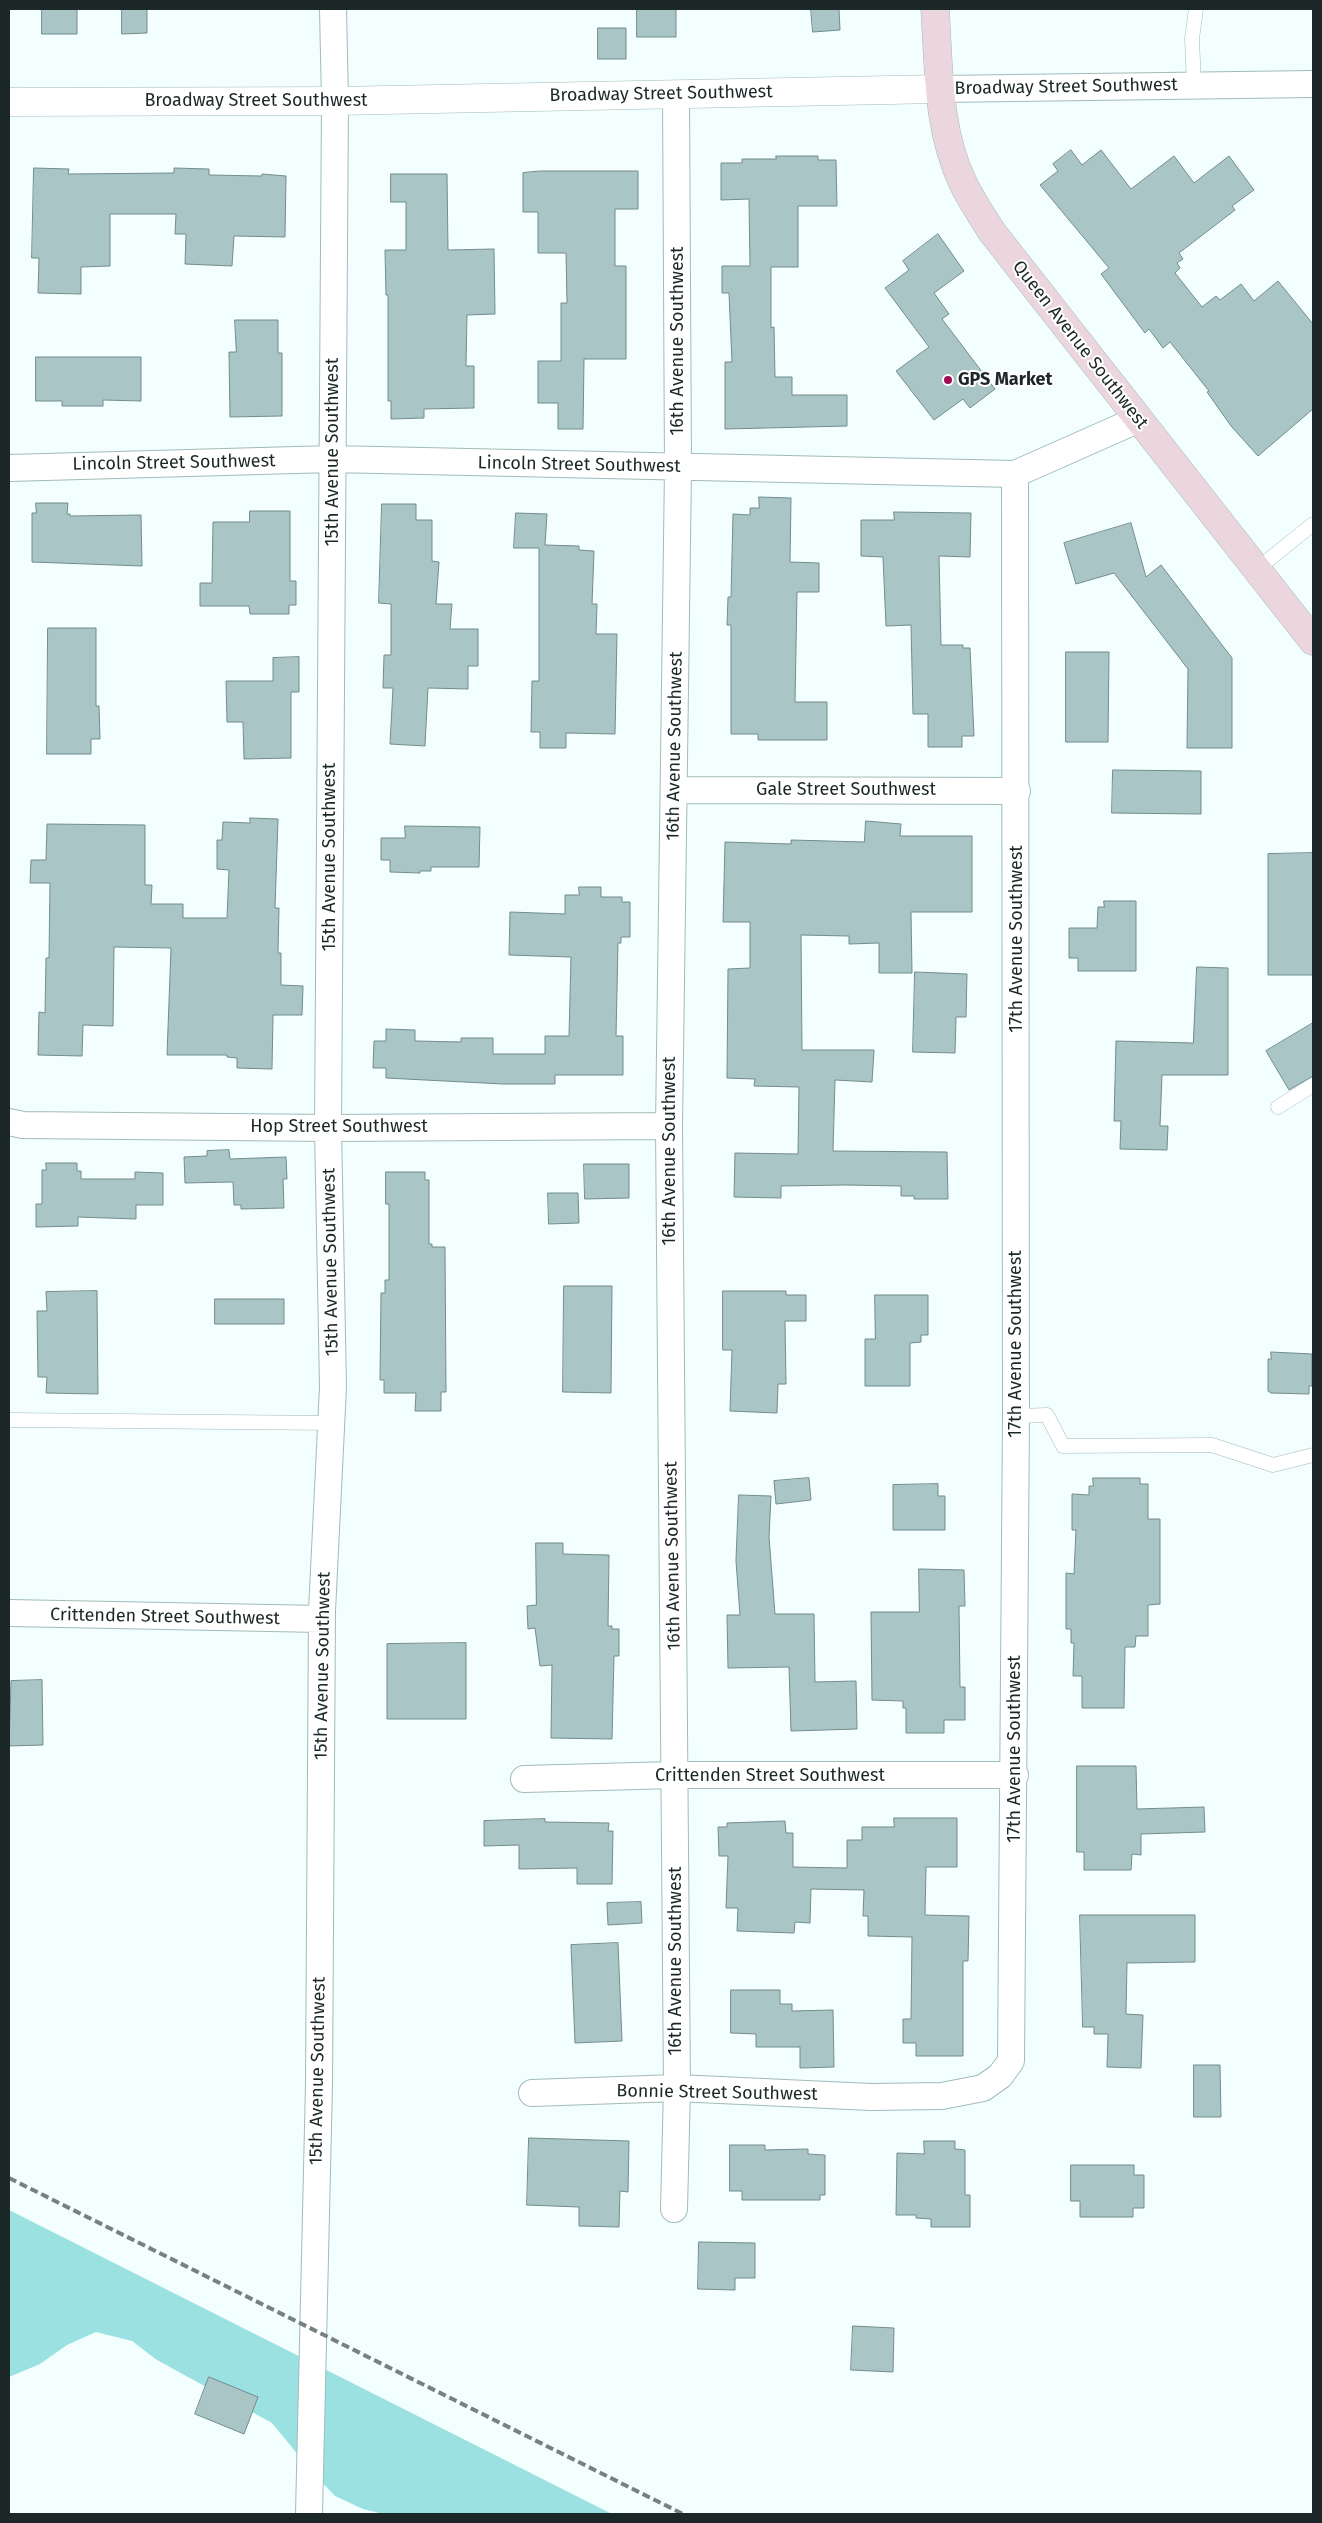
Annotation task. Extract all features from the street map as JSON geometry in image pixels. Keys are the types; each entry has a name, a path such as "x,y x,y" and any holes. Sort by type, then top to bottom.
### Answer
{"main road":[{"name":"Queen Avenue Southwest","path":"935,9 940,88 945,127 953,159 977,209 992,232 1138,420 1313,641"}],"street":[{"name":"15th Avenue Southwest","path":"309,2514 319,2084 322,1619 333,1387 328,1128 335,102 333,9"},
{"name":"Broadway Street Southwest","path":"9,102 335,102 940,88 1313,84"},
{"name":"16th Avenue Southwest","path":"674,2209 678,2088 669,1126 678,468 676,94"},
{"name":"Lincoln Street Southwest","path":"9,468 332,459 1015,474 1138,420"},
{"name":"17th Avenue Southwest","path":"871,2097 942,2096 983,2088 1000,2076 1012,2061 1016,1416 1017,790 1015,474"},
{"name":"Gale Street Southwest","path":"675,790 1017,790"},
{"name":"Hop Street Southwest","path":"9,1122 23,1125 328,1128 669,1126"},
{"name":"Crittenden Street Southwest","path":"9,1613 322,1619"},
{"name":"Crittenden Street Southwest","path":"524,1780 675,1775 1015,1775"},
{"name":"Bonnie Street Southwest","path":"532,2093 678,2088 871,2097"}],"lane":[{"path":"1194,86 1192,40 1196,9"},
{"path":"1256,570 1313,524"},
{"path":"1278,1107 1313,1085"},
{"path":"1016,1416 1047,1414 1064,1446 1212,1445 1274,1465 1313,1455"},
{"path":"9,1420 332,1423"}],"shaded area":[{"path":"9,2210 612,2514 383,2514 363,2509 335,2496 313,2473 272,2423 157,2360 132,2341 96,2332 67,2345 40,2364 9,2377"}],"building":[{"path":"42,9 77,9 77,34 42,34"},
{"path":"122,9 147,9 147,33 122,34"},
{"path":"637,9 676,9 676,37 637,37"},
{"path":"811,9 839,9 840,30 813,32"},
{"path":"598,28 626,28 626,59 598,59"},
{"path":"1071,150 1082,165 1101,150 1131,189 1174,156 1194,183 1229,156 1254,190 1232,206 1235,210 1179,253 1183,259 1177,263 1180,268 1175,273 1202,307 1216,296 1220,300 1241,284 1254,301 1278,281 1313,324 1313,409 1258,456 1231,426 1207,392 1209,391 1170,342 1163,348 1149,329 1145,333 1101,274 1109,268 1040,185 1058,171 1053,164"},
{"path":"776,156 818,156 818,160 836,160 837,206 798,206 798,267 771,267 771,328 774,327 775,377 792,377 792,395 847,395 847,426 725,429 725,362 732,362 729,293 722,293 722,266 750,266 749,199 721,200 721,163 742,163 742,159 776,159"},
{"path":"34,168 69,169 68,174 174,173 174,168 209,169 209,175 262,176 262,174 286,176 285,237 234,236 232,266 185,264 186,234 175,234 176,214 110,214 110,266 81,267 81,294 38,293 39,258 32,258"},
{"path":"540,171 638,171 638,209 615,209 615,266 626,266 626,359 584,359 583,429 558,429 558,403 538,403 538,361 561,361 561,303 567,303 566,253 538,253 538,212 523,212 523,173"},
{"path":"391,174 447,174 448,250 494,249 495,314 467,315 466,366 474,366 474,408 424,409 424,418 391,419 391,401 388,401 388,295 386,295 385,250 406,250 406,202 391,202"},
{"path":"938,234 964,271 934,293 949,314 942,319 995,389 970,408 963,399 934,420 896,371 929,347 885,288 909,270 903,261"},
{"path":"235,320 278,320 278,353 282,353 282,416 230,417 229,352 236,352"},
{"path":"36,357 141,357 141,401 103,400 103,406 62,406 62,401 36,401"},
{"path":"759,497 791,498 790,562 819,563 819,592 797,592 795,702 827,702 827,740 758,740 758,734 731,734 731,625 727,625 728,597 731,597 733,514 750,515 750,508 759,508"},
{"path":"36,503 68,503 67,514 70,514 70,516 141,515 142,566 32,562 32,513 36,513"},
{"path":"382,504 416,504 416,520 432,520 432,561 439,562 436,604 452,604 450,629 478,629 478,666 468,666 468,689 428,688 425,746 390,744 393,688 383,688 384,655 391,655 391,604 379,603"},
{"path":"250,511 290,511 290,581 296,581 296,605 289,605 289,614 250,614 249,606 200,606 200,583 212,583 213,522 249,522"},
{"path":"894,512 971,513 970,557 939,556 941,645 963,645 963,648 970,648 974,736 962,736 962,747 928,747 928,714 913,714 911,625 886,626 883,557 861,556 861,520 894,520"},
{"path":"516,513 547,514 545,545 579,546 579,550 594,551 592,604 597,604 596,634 617,634 615,734 566,733 566,748 540,748 540,732 531,732 532,681 539,681 539,548 514,548"},
{"path":"1131,523 1146,577 1161,565 1232,658 1232,748 1187,748 1188,669 1114,573 1076,584 1064,543"},
{"path":"48,628 96,628 96,706 99,706 100,739 91,739 91,754 47,754"},
{"path":"1066,652 1109,652 1108,742 1066,742"},
{"path":"299,657 299,692 291,692 291,758 244,759 243,722 227,722 226,681 273,681 273,658"},
{"path":"1113,770 1201,771 1201,814 1112,813"},
{"path":"250,818 278,819 275,908 279,908 278,953 281,953 281,985 303,986 302,1015 273,1015 272,1069 237,1068 237,1058 227,1057 227,1055 167,1055 171,948 114,947 113,1026 83,1025 82,1056 38,1055 39,1012 45,1013 46,958 49,958 50,883 30,883 31,860 46,860 47,824 145,825 145,885 152,885 151,904 183,904 183,918 227,918 229,870 217,869 217,840 222,840 223,822 250,823"},
{"path":"866,821 901,824 900,836 972,836 972,912 911,912 912,973 879,973 879,943 849,944 849,936 801,935 802,1050 874,1050 872,1082 835,1080 833,1151 947,1152 948,1199 914,1199 914,1196 901,1196 901,1186 846,1185 781,1186 781,1198 734,1197 735,1153 798,1154 799,1087 754,1086 755,1079 727,1078 728,969 750,968 750,922 723,922 725,842 791,844 791,840 864,842"},
{"path":"405,826 480,827 479,867 431,867 431,871 420,871 420,873 390,872 390,860 381,860 381,838 405,838"},
{"path":"1313,853 1313,975 1268,975 1268,854"},
{"path":"579,887 601,887 601,897 622,897 622,902 630,902 630,937 621,937 621,943 618,943 616,1036 623,1036 623,1075 555,1075 555,1084 503,1084 386,1078 386,1068 373,1068 374,1041 386,1041 386,1029 415,1030 415,1041 461,1042 461,1038 493,1038 493,1054 545,1054 545,1036 569,1036 571,957 509,955 510,912 565,914 565,895 579,895"},
{"path":"1104,901 1136,901 1136,971 1078,971 1078,958 1069,958 1069,928 1097,928 1098,907 1104,907"},
{"path":"1197,967 1228,968 1228,1075 1162,1075 1160,1126 1168,1126 1167,1150 1120,1149 1121,1121 1114,1121 1116,1041 1193,1043"},
{"path":"915,972 967,974 966,1017 956,1017 955,1053 913,1052"},
{"path":"1313,1023 1313,1076 1289,1090 1266,1051"},
{"path":"229,1150 230,1159 286,1157 287,1179 283,1179 284,1208 241,1209 241,1205 234,1205 233,1182 185,1183 184,1157 207,1156 207,1151"},
{"path":"46,1163 77,1163 77,1171 81,1171 81,1179 135,1179 135,1172 163,1173 163,1205 136,1205 136,1219 78,1217 78,1226 36,1227 36,1204 42,1204 42,1170 46,1170"},
{"path":"584,1164 629,1164 629,1198 585,1199"},
{"path":"386,1172 425,1172 425,1180 429,1180 429,1244 432,1244 432,1247 445,1247 446,1392 441,1392 441,1411 415,1411 416,1393 384,1393 384,1380 380,1380 381,1293 385,1293 385,1280 389,1280 389,1204 386,1204"},
{"path":"548,1193 578,1193 579,1223 549,1224"},
{"path":"564,1286 612,1286 611,1393 563,1392"},
{"path":"97,1291 98,1394 46,1393 47,1377 38,1377 37,1311 47,1311 46,1292"},
{"path":"723,1291 786,1291 786,1295 806,1295 806,1321 785,1321 786,1384 778,1384 777,1413 730,1411 732,1350 723,1350"},
{"path":"875,1295 928,1295 928,1335 921,1335 921,1342 910,1343 910,1386 865,1386 865,1339 875,1339"},
{"path":"215,1299 284,1299 284,1324 215,1324"},
{"path":"1271,1352 1312,1354 1312,1386 1309,1386 1309,1394 1271,1393 1268,1391 1268,1359 1271,1359"},
{"path":"809,1478 811,1500 776,1504 774,1481"},
{"path":"1093,1478 1140,1478 1140,1484 1148,1484 1148,1519 1160,1519 1160,1604 1148,1605 1148,1636 1136,1636 1135,1647 1125,1647 1124,1708 1082,1708 1082,1676 1073,1676 1074,1643 1071,1643 1071,1629 1066,1629 1066,1573 1074,1574 1076,1530 1072,1530 1072,1494 1089,1495 1089,1486 1093,1486"},
{"path":"938,1484 938,1496 945,1496 945,1530 893,1530 893,1485"},
{"path":"739,1495 771,1496 769,1537 775,1614 814,1614 815,1682 856,1681 857,1729 791,1731 789,1667 728,1668 727,1615 740,1615 736,1561"},
{"path":"536,1543 563,1543 563,1554 609,1555 608,1626 612,1626 612,1629 619,1629 619,1656 614,1656 612,1739 551,1738 552,1665 540,1666 535,1628 528,1629 527,1606 536,1605"},
{"path":"919,1569 964,1570 965,1606 959,1606 960,1687 965,1687 965,1720 944,1720 944,1733 906,1733 906,1708 903,1708 903,1701 872,1700 871,1612 919,1612"},
{"path":"466,1643 466,1719 387,1719 387,1644"},
{"path":"42,1680 43,1745 9,1746 11,1681"},
{"path":"1077,1766 1136,1766 1137,1809 1204,1807 1205,1832 1141,1834 1141,1855 1132,1854 1131,1870 1084,1870 1084,1852 1077,1852"},
{"path":"894,1818 957,1818 957,1867 926,1867 925,1915 969,1916 968,1961 963,1961 963,2056 916,2056 916,2043 903,2043 903,2019 911,2019 912,1937 868,1936 868,1916 863,1916 864,1890 811,1889 810,1923 795,1922 794,1933 737,1931 738,1908 726,1908 728,1856 719,1856 718,1827 727,1827 727,1823 785,1821 786,1833 793,1833 793,1867 847,1868 847,1840 862,1840 862,1827 894,1827"},
{"path":"545,1819 545,1822 609,1823 608,1831 613,1831 612,1884 577,1884 577,1868 519,1869 519,1845 484,1846 484,1821"},
{"path":"641,1902 642,1923 608,1925 607,1903"},
{"path":"1080,1915 1195,1915 1195,1962 1127,1963 1126,2014 1143,2015 1141,2068 1107,2067 1108,2034 1094,2034 1094,2027 1083,2027"},
{"path":"618,1943 622,2041 575,2043 571,1945"},
{"path":"731,1990 780,1990 780,2004 792,2004 792,2011 833,2010 834,2067 800,2068 800,2047 756,2047 756,2034 731,2033"},
{"path":"1194,2065 1220,2065 1221,2117 1194,2117"},
{"path":"529,2138 629,2141 628,2192 620,2191 619,2227 579,2226 579,2207 527,2205"},
{"path":"924,2141 955,2141 955,2149 965,2150 965,2195 970,2195 970,2227 931,2227 931,2219 916,2218 916,2215 896,2215 897,2153 924,2154"},
{"path":"730,2145 765,2145 765,2150 808,2149 808,2154 825,2155 825,2195 820,2195 820,2200 742,2200 742,2191 730,2191"},
{"path":"1071,2165 1134,2165 1134,2175 1144,2175 1144,2208 1133,2208 1133,2217 1080,2217 1080,2201 1071,2201"},
{"path":"699,2242 755,2243 755,2278 735,2278 735,2290 698,2289"},
{"path":"853,2326 894,2328 893,2372 851,2370"},
{"path":"209,2377 258,2397 244,2434 195,2414"}],"railway":[{"path":"9,2178 683,2514"}],"place":[{"name":"GPS Market","path":"948,380"}]}
